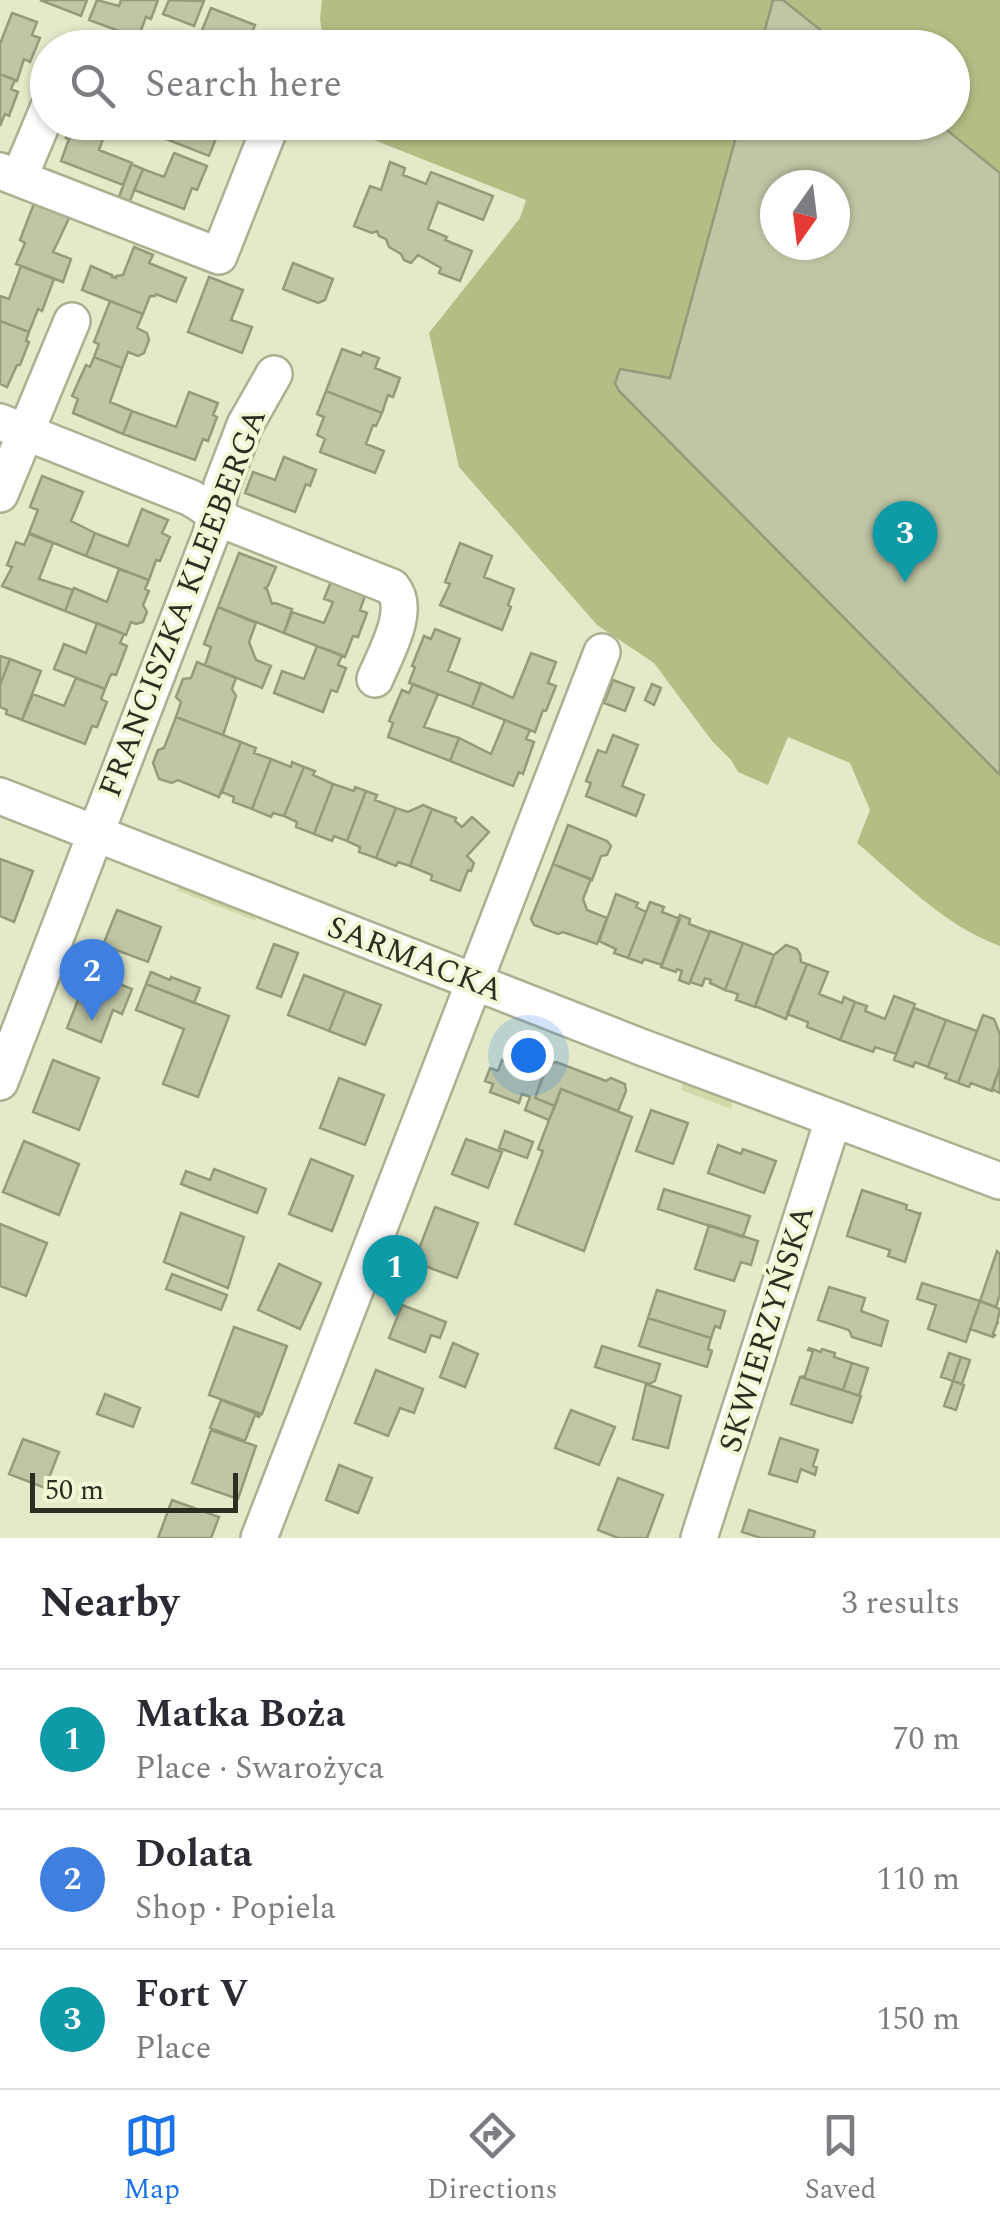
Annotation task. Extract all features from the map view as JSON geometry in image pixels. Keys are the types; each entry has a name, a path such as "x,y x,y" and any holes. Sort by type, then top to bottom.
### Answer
{"street":[{"path":"30,140 10,175 219,256 265,140"},
{"path":"0,494 12,427 72,321"},
{"name":"FRANCISZKA KLEEBERGA","path":"0,1082 212,534 222,485 245,425 274,374"},
{"path":"12,427 191,498 230,522 392,587 400,596 401,610 375,680"},
{"path":"259,1538 602,652"},
{"name":"SARMACKA","path":"0,796 474,982 1000,1181"},
{"name":"SKWIERZYŃSKA","path":"699,1538 834,1120"}],"green space":[{"path":"322,0 1000,0 1000,946 942,914 857,843 870,810 850,763 788,737 768,785 738,772 654,663 597,625 459,467 429,333 520,218 526,200 374,140 970,140 970,30 322,30 320,19"},
{"path":"182,884 255,912 256,921 176,890"},
{"path":"687,1081 733,1099 731,1109 681,1090"}],"building":[{"path":"40,0 87,0 81,16"},
{"path":"97,0 119,6 121,0 158,0 151,19 146,17 141,30 116,30 89,20"},
{"path":"169,0 204,1 194,26 163,14"},
{"path":"773,0 783,0 820,30 765,30"},
{"path":"211,8 255,25 253,30 202,30"},
{"path":"12,13 37,22 30,30 30,62 24,59 17,81 0,74 0,44"},
{"path":"0,74 15,80 11,89 18,92 9,116 5,114 0,126"},
{"path":"69,140 103,140 99,150 132,163 123,185 61,161"},
{"path":"169,140 215,140 209,156"},
{"path":"735,140 959,140 1000,173 1000,775 619,391 615,383 620,369 670,378"},
{"path":"174,153 207,166 184,209 134,190 143,169 164,177"},
{"path":"390,162 405,168 403,175 426,184 431,172 493,196 483,220 438,202 428,229 472,251 460,281 439,273 441,268 418,255 411,263 404,260 377,231 372,233 354,226 370,186 381,190"},
{"path":"131,164 143,169 130,201 119,197"},
{"path":"36,198 72,212 53,252 71,259 63,282 16,264 25,243 20,240"},
{"path":"134,247 153,255 149,263 186,278 176,302 156,294 150,296 143,314 82,290 91,266 112,277 123,275"},
{"path":"293,263 333,279 325,300 318,303 283,289"},
{"path":"21,266 54,279 29,332 0,321 0,296 9,299"},
{"path":"209,277 243,290 231,320 252,327 242,353 188,332"},
{"path":"110,301 143,314 137,328 147,333 149,340 144,353 138,356 128,352 122,368 94,357 99,344 94,342"},
{"path":"0,321 29,332 20,365 7,387 0,384"},
{"path":"342,349 379,358 375,368 400,378 382,413 326,391"},
{"path":"94,357 122,368 110,402 132,411 123,434 73,413 78,399 72,396 86,365 90,367"},
{"path":"326,391 382,413 366,444 384,451 375,473 320,452 325,439 317,435 324,417 317,414"},
{"path":"189,392 218,403 208,441 203,439 195,460 123,434 132,411 176,427"},
{"path":"284,457 316,470 295,512 245,493 253,472 275,480"},
{"path":"42,476 83,492 71,521 95,533 86,556 29,533 38,510 30,507"},
{"path":"142,509 168,520 162,533 170,537 149,580 86,556 95,533 128,546"},
{"path":"29,534 53,543 39,579 73,590 65,611 2,586 12,567 7,565 16,542 24,545"},
{"path":"460,543 492,556 484,577 514,589 502,630 440,605 450,584 445,582"},
{"path":"239,553 276,567 265,588 272,604 292,609 284,633 218,607"},
{"path":"119,569 149,580 143,622 131,622 126,635 65,611 74,588 107,602"},
{"path":"332,579 366,593 360,610 367,613 345,657 284,633 292,612 324,623 333,602 324,599"},
{"path":"218,607 256,623 249,642 256,660 271,666 262,688 205,665 211,647 204,644"},
{"path":"97,623 124,634 120,643 127,646 116,675 111,674 105,689 54,669 64,644 86,653"},
{"path":"435,629 460,639 448,671 481,684 472,707 409,683 424,636 431,639"},
{"path":"317,646 342,655 338,665 346,668 337,692 331,690 323,712 274,693 282,671 304,679"},
{"path":"531,653 556,662 548,683 556,686 535,732 472,707 481,683 513,698"},
{"path":"0,656 10,659 0,685"},
{"path":"10,659 41,671 22,720 0,707 0,685"},
{"path":"197,662 236,678 232,689 236,696 223,735 176,717 181,702 176,697 183,679 191,678"},
{"path":"76,678 105,689 101,699 107,702 85,744 22,720 33,694 64,706"},
{"path":"613,680 634,688 625,711 604,703"},
{"path":"413,684 438,694 424,727 459,738 450,761 388,737 393,723 389,721 402,690 409,693"},
{"path":"652,684 661,688 654,705 645,700"},
{"path":"176,717 241,742 219,797 178,780 172,783 159,779 153,763 158,750 164,748"},
{"path":"505,720 530,730 526,739 534,742 523,774 519,772 513,786 450,761 459,738 491,754"},
{"path":"613,735 638,745 622,786 644,795 636,816 586,796 591,783 586,781 598,750 606,753"},
{"path":"241,742 256,748 254,753 271,759 252,809 233,802 234,797 222,792"},
{"path":"271,759 291,767 292,762 304,767 284,816 273,813 271,817 252,809"},
{"path":"304,767 333,784 314,834 296,827 297,822 284,816"},
{"path":"333,784 366,791 347,841 334,836 332,841 314,834"},
{"path":"366,791 377,795 375,800 396,808 376,858 359,852 360,847 347,841"},
{"path":"423,805 432,809 410,866 398,862 396,866 376,858 396,808 408,812"},
{"path":"432,809 456,818 462,827 472,817 489,832 467,856 474,863 460,891 431,880 432,875 410,866"},
{"path":"568,825 611,846 607,855 601,856 592,880 553,864"},
{"path":"0,859 33,871 14,922 0,916"},
{"path":"553,864 591,879 583,899 587,910 607,918 597,944 534,925 531,919"},
{"path":"616,894 638,903 636,907 646,912 628,958 599,941"},
{"path":"650,902 680,919 662,965 628,958"},
{"path":"117,910 161,927 148,962 103,945"},
{"path":"680,915 690,919 689,924 710,932 689,984 679,980 682,971 661,967"},
{"path":"710,931 743,943 725,990 705,978 702,986 690,982"},
{"path":"743,943 774,955 755,1007 736,1000 738,994 725,990"},
{"path":"274,944 298,953 281,997 257,988"},
{"path":"786,945 797,949 801,962 807,964 786,1019 755,1006 774,955"},
{"path":"807,964 828,972 819,994 842,1003 844,997 855,1002 840,1040 787,1014"},
{"path":"89,972 132,989 122,1014 113,1010 101,1042 67,1028"},
{"path":"151,972 200,988 194,1003 146,984"},
{"path":"304,975 345,991 329,1031 288,1015"},
{"path":"146,984 229,1016 198,1097 163,1084 184,1029 136,1010"},
{"path":"345,991 381,1005 365,1045 329,1031"},
{"path":"894,996 915,1004 896,1054 875,1047 873,1052 840,1040 855,1002 885,1019"},
{"path":"914,1008 946,1020 928,1067 915,1062 913,1067 894,1060"},
{"path":"983,1015 994,1019 1000,1034 1000,1067 992,1091 958,1083"},
{"path":"946,1020 977,1031 958,1083 928,1067"},
{"path":"53,1060 99,1078 79,1130 33,1112"},
{"path":"502,1060 543,1077 535,1098 555,1106 549,1120 525,1110 530,1097 522,1094 519,1103 490,1092 493,1084 485,1081 490,1068 498,1071"},
{"path":"556,1062 625,1084 618,1111 561,1089 555,1106 535,1098 546,1067"},
{"path":"1000,1067 1000,1093 992,1089"},
{"path":"339,1078 384,1095 365,1145 320,1128"},
{"path":"561,1089 632,1117 584,1251 515,1224"},
{"path":"651,1110 688,1123 673,1164 636,1151"},
{"path":"505,1131 533,1142 527,1158 499,1148"},
{"path":"466,1139 502,1152 488,1188 452,1174"},
{"path":"24,1141 79,1164 59,1215 3,1192"},
{"path":"718,1145 776,1161 764,1193 708,1173"},
{"path":"311,1159 353,1176 332,1231 289,1214"},
{"path":"214,1169 266,1189 257,1213 181,1184 186,1171 210,1180"},
{"path":"664,1189 750,1216 743,1237 658,1209"},
{"path":"862,1190 921,1212 905,1262 888,1256 890,1250 847,1236"},
{"path":"435,1207 478,1223 457,1278 414,1262"},
{"path":"181,1213 244,1237 228,1288 164,1262"},
{"path":"0,1224 47,1243 26,1296 0,1286"},
{"path":"709,1225 758,1241 751,1265 741,1262 734,1281 695,1269"},
{"path":"997,1251 1000,1294 996,1307 980,1301"},
{"path":"279,1264 321,1283 300,1329 258,1310"},
{"path":"172,1274 227,1295 221,1310 166,1289"},
{"path":"922,1283 980,1301 966,1342 928,1329 936,1305 917,1299"},
{"path":"829,1287 865,1298 861,1311 888,1321 881,1346 818,1320"},
{"path":"657,1290 725,1311 720,1328 715,1326 711,1338 648,1318"},
{"path":"980,1301 1000,1309 993,1337 970,1329"},
{"path":"402,1305 446,1322 440,1338 431,1335 425,1352 389,1338"},
{"path":"648,1318 711,1338 707,1367 639,1346"},
{"path":"234,1327 287,1346 262,1414 209,1395"},
{"path":"453,1343 478,1354 465,1387 440,1377"},
{"path":"602,1346 660,1364 655,1381 649,1384 595,1367"},
{"path":"809,1348 835,1353 834,1357 852,1363 843,1390 800,1377 805,1376 813,1351"},
{"path":"949,1353 961,1357 953,1381 941,1377"},
{"path":"961,1357 970,1360 962,1384 953,1381"},
{"path":"852,1363 868,1368 859,1396 843,1390"},
{"path":"376,1370 423,1389 414,1413 400,1408 388,1436 355,1423"},
{"path":"800,1377 861,1396 852,1423 791,1404"},
{"path":"953,1381 964,1385 956,1410 944,1406"},
{"path":"646,1384 681,1396 668,1448 633,1439"},
{"path":"105,1394 140,1408 133,1427 97,1414"},
{"path":"221,1400 260,1415 255,1415 245,1441 210,1428"},
{"path":"571,1410 615,1427 599,1465 555,1448"},
{"path":"211,1430 256,1446 238,1499 192,1483"},
{"path":"780,1438 818,1450 813,1466 817,1467 815,1475 801,1469 797,1482 769,1474"},
{"path":"23,1439 59,1452 45,1488 9,1474"},
{"path":"339,1465 372,1478 358,1513 326,1500"},
{"path":"618,1478 663,1495 647,1538 618,1538 598,1530"},
{"path":"172,1500 219,1517 211,1538 158,1538"},
{"path":"749,1510 815,1531 813,1538 761,1538 742,1532"}],"place":[{"name":"Fort V","path":"905,583"},
{"name":"Dolata","path":"92,1021"},
{"name":"Matka Boża","path":"395,1317"}]}
